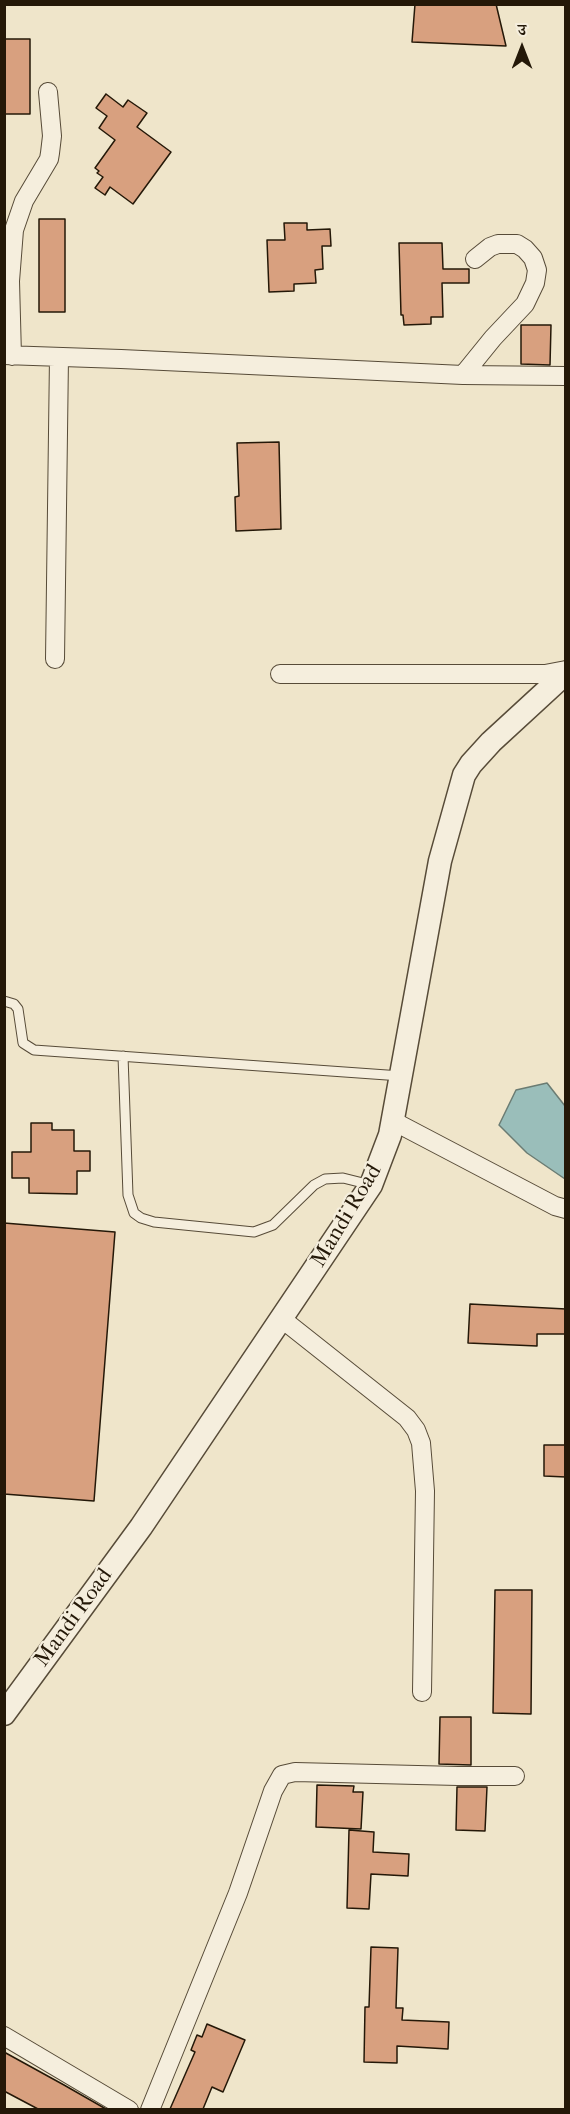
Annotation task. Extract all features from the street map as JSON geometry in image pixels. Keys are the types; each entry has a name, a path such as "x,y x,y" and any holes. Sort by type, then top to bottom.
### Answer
{"street":[{"path":"48,92 52,136 49,159 27,195 18,214 14,230 8,356 463,375 566,376"},
{"path":"463,375 525,304 535,282 537,270 533,258 525,249 516,244 498,244 490,247 475,259"},
{"path":"55,659 59,357"},
{"path":"280,674 545,674 566,672"},
{"name":"Mandi Road","path":"8,1702 141,1527 371,1185 384,1153 393,1121 440,861 464,775 491,742 566,672"},
{"path":"393,1121 555,1206 566,1209"},
{"path":"282,1319 407,1418 416,1430 421,1443 425,1491 422,1692"},
{"path":"150,2109 238,1893 273,1791 282,1775 295,1772 515,1776"},
{"path":"4,2036 129,2109"}],"lane":[{"path":"4,1000 14,1004 18,1009 23,1043 28,1048 401,1076"},
{"path":"123,1056 128,1195 134,1213 141,1218 164,1223 254,1232 273,1225 314,1185 325,1179 343,1178 371,1185"}],"water":[{"path":"547,1083 565,1106 565,1179 527,1153 499,1125 516,1090"}],"building":[{"path":"415,4 496,4 506,46 412,42"},
{"path":"4,39 30,39 30,114 4,114"},
{"path":"106,94 123,107 128,100 147,113 137,127 171,152 133,204 110,187 105,195 95,188 103,177 97,173 99,171 95,168 115,140 99,128 107,116 96,108"},
{"path":"39,219 65,219 65,312 39,312"},
{"path":"284,223 307,223 307,230 330,229 331,246 322,246 323,269 315,270 316,283 294,284 294,291 269,292 267,240 285,240"},
{"path":"399,243 442,243 443,269 469,269 469,283 442,283 443,317 431,317 431,324 404,325 403,315 401,315"},
{"path":"521,325 551,325 550,365 521,364"},
{"path":"279,442 281,529 236,531 235,497 239,496 237,443"},
{"path":"31,1123 52,1123 52,1130 74,1130 74,1151 90,1151 90,1171 77,1171 77,1194 29,1193 29,1178 12,1178 12,1152 31,1152"},
{"path":"4,1223 115,1232 94,1501 4,1494"},
{"path":"470,1304 566,1309 566,1334 537,1334 537,1346 468,1343"},
{"path":"544,1445 566,1445 566,1477 544,1476"},
{"path":"495,1590 532,1590 531,1714 493,1713"},
{"path":"440,1717 471,1717 471,1765 439,1764"},
{"path":"317,1785 354,1786 353,1792 363,1792 361,1829 316,1827"},
{"path":"457,1787 487,1787 485,1831 456,1830"},
{"path":"349,1830 374,1832 373,1852 409,1854 408,1876 371,1874 369,1909 347,1908"},
{"path":"371,1947 398,1948 396,2008 403,2008 402,2020 449,2022 448,2049 397,2046 397,2063 364,2062 365,2007 369,2007"},
{"path":"207,2024 245,2040 223,2092 212,2087 203,2109 170,2109 195,2052 191,2050 197,2035 202,2037"},
{"path":"4,2052 106,2109 38,2109 4,2091"}]}
